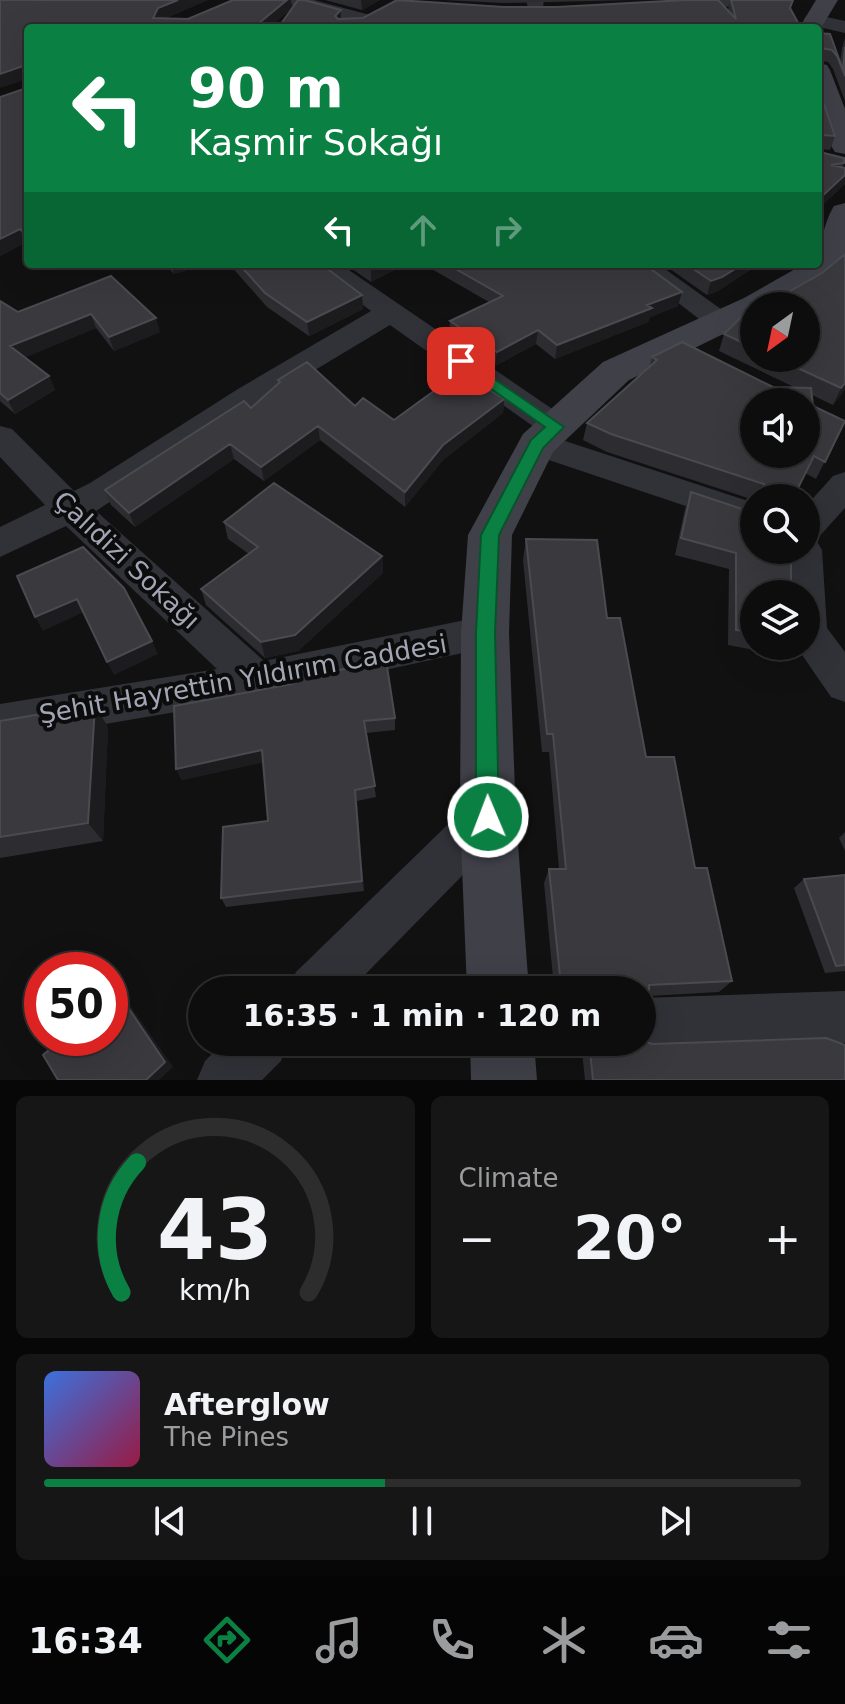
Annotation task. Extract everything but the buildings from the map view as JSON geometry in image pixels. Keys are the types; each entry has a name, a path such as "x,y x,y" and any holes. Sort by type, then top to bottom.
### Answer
{"main road":[{"path":"812,24 827,0"},
{"path":"822,85 841,156"},
{"path":"822,265 844,225"},
{"path":"497,976 488,817 485,633 490,535 546,436 616,371 724,328 821,268"},
{"path":"503,1056 504,1080"}],"street":[{"path":"294,0 356,24 384,8"},
{"path":"648,7 752,0"},
{"path":"514,11 535,5 556,11"},
{"path":"822,25 845,27"},
{"path":"328,268 390,312 546,436 740,511"},
{"path":"646,268 724,328"},
{"path":"0,543 71,509 148,463 249,396 390,312"},
{"name":"Çalıdizi Sokağı","path":"0,437 71,509 257,680"},
{"path":"820,513 845,485"},
{"path":"805,564 808,632 845,684"},
{"name":"Şehit Hayrettin Yıldırım Caddesi","path":"0,723 257,680 485,633"},
{"path":"328,976 488,817"},
{"path":"656,1024 845,1017"},
{"path":"224,1080 248,1056"}],"route":[{"path":"461,361 556,427 537,444 490,535 485,633 488,817"}]}
